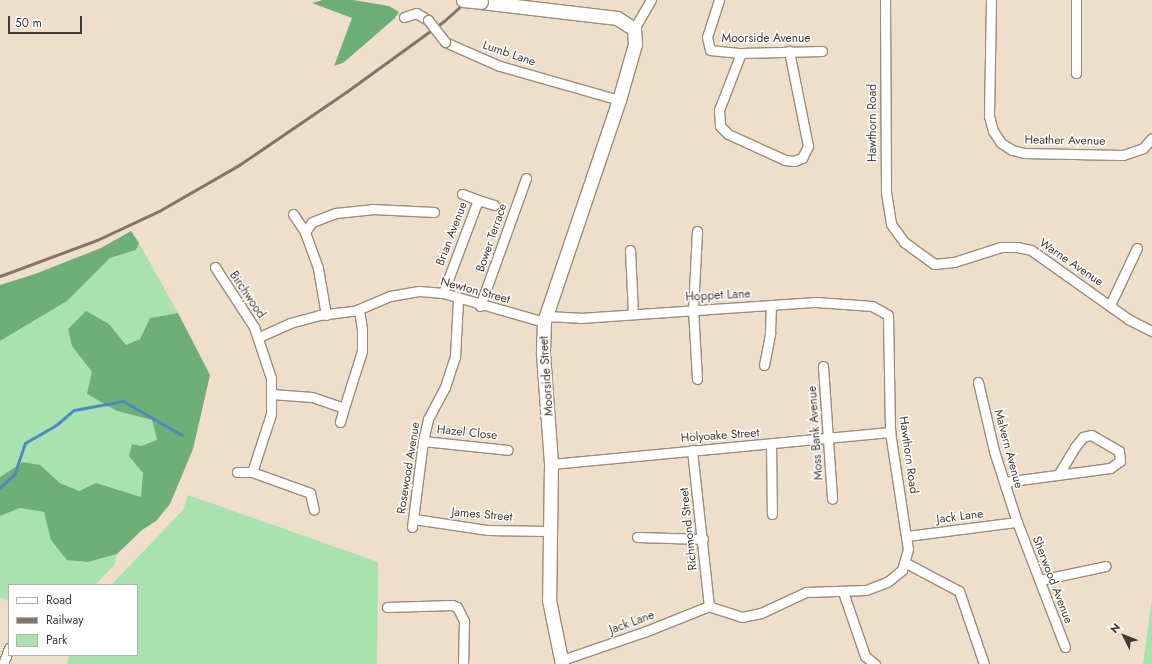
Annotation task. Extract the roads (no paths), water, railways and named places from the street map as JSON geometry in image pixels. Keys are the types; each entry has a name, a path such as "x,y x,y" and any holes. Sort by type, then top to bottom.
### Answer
{"street":[{"path":"463,0 617,18 634,29 651,0"},
{"name":"Moorside Avenue","path":"719,0 707,37 710,50 741,53 822,51"},
{"name":"Hawthorn Road","path":"885,0 886,192 891,224 904,242"},
{"name":"Heather Avenue","path":"991,0 989,116 993,131 1001,143 1012,150 1024,153 1123,155 1136,151 1151,143"},
{"path":"1076,0 1076,73"},
{"name":"Lumb Lane","path":"404,17 416,14 428,20 445,42 500,66 619,100"},
{"name":"Moorside Street","path":"562,663 549,600 548,531 551,464 543,354 545,319 619,100 635,44 634,29"},
{"path":"741,53 719,110 720,126 728,134 794,161 802,158 808,146 789,51"},
{"name":"Bower Terrace","path":"480,306 526,178"},
{"name":"Brian Avenue","path":"443,293 478,200 462,194"},
{"path":"478,200 494,205"},
{"path":"305,232 312,222 336,213 372,209 434,212"},
{"path":"293,214 305,232 318,268 326,315"},
{"path":"697,231 693,308 698,379"},
{"name":"Warne Avenue","path":"904,242 934,264 954,262 1001,247 1024,248 1044,257 1128,319 1152,331"},
{"path":"1110,305 1137,248"},
{"path":"630,250 633,313"},
{"name":"Birchwood","path":"215,267 259,337"},
{"name":"Newton Street","path":"259,337 290,323 358,309 404,292 443,293 480,306 545,319"},
{"name":"Rosewood Avenue","path":"413,523 423,440 428,419 445,387 455,357 458,299"},
{"name":"Hoppet Lane","path":"545,319 580,318 693,308 816,302 872,306 888,315"},
{"path":"764,365 770,332 771,305"},
{"path":"340,422 362,351 362,329 358,309"},
{"name":"Hawthorn Road","path":"888,315 890,432 907,536 908,549 904,562"},
{"path":"252,472 271,414 271,378 259,337"},
{"name":"Moss Bank Avenue","path":"823,366 832,498"},
{"name":"Malvern Avenue","path":"978,382 1004,482 1017,522"},
{"path":"271,394 312,397 344,408"},
{"name":"Holyoake Street","path":"551,464 890,432"},
{"path":"1004,482 1110,468 1120,461 1119,451 1091,435 1083,437 1075,447 1059,474"},
{"name":"Hazel Close","path":"423,440 508,450"},
{"path":"770,444 772,514"},
{"name":"Richmond Street","path":"692,450 703,539 709,606"},
{"path":"237,472 252,472 310,493 314,510"},
{"name":"Jack Lane","path":"907,536 1017,522"},
{"name":"Sherwood Avenue","path":"1017,522 1065,647"},
{"name":"James Street","path":"413,523 488,530 548,531"},
{"path":"638,537 703,539"},
{"path":"709,606 742,617 761,613 806,592 843,592 866,590 887,582 902,570 904,562 960,591 984,664"},
{"path":"1040,580 1106,566"},
{"path":"843,592 865,656 873,664"},
{"path":"387,607 452,605 458,607 464,621 463,664"},
{"name":"Jack Lane","path":"562,663 709,606"},
{"path":"3,664 8,651"}],"waterway":[{"path":"0,487 14,475 25,443 56,425 74,410 123,401 182,435"}],"railway":[{"path":"0,276 97,240 159,211 239,165 346,92 444,21 467,0"}]}
